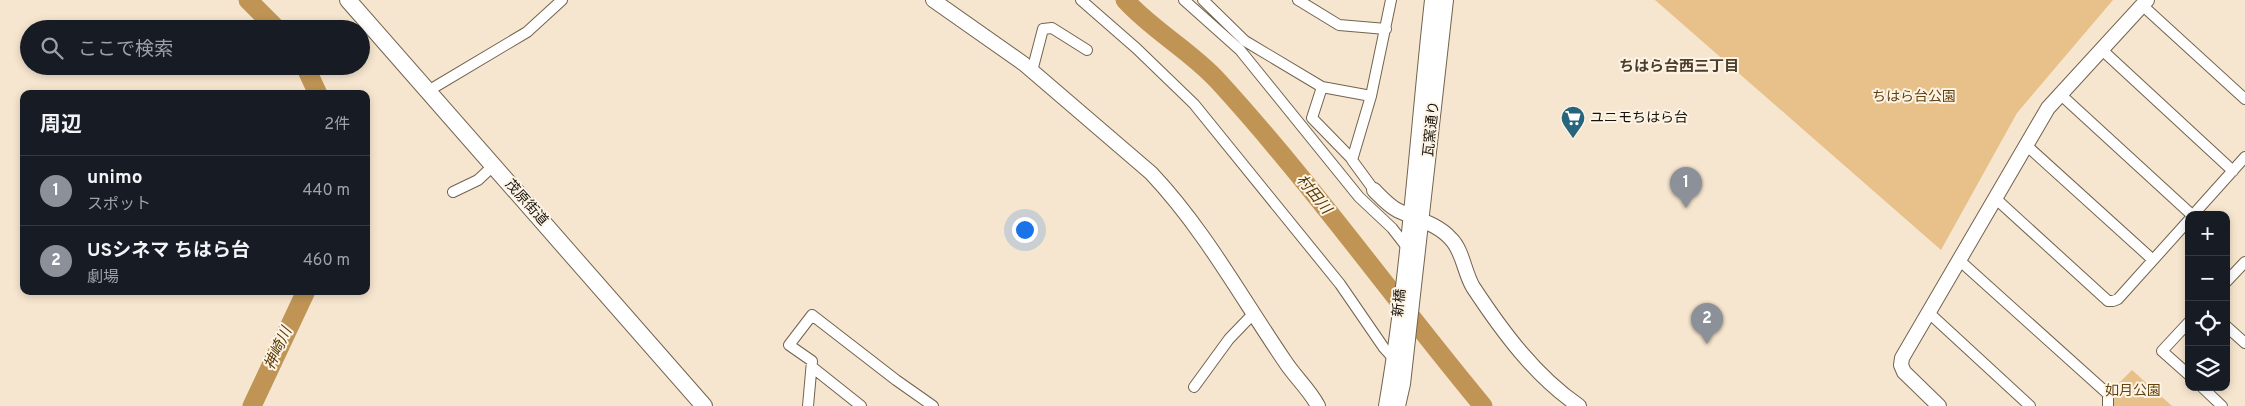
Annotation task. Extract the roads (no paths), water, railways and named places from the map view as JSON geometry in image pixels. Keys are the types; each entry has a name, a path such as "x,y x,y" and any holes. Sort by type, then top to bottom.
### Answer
{"main road":[{"name":"茂原街道","path":"348,0 366,20"},
{"name":"茂原街道","path":"370,25 698,404"}],"street":[{"path":"428,91 527,32 562,0"},
{"path":"933,0 1032,71 1134,158 1170,193 1254,313 1284,361 1318,406"},
{"path":"1081,0 1136,48 1194,104 1340,284 1384,348 1400,361"},
{"path":"1184,0 1240,50 1360,197 1392,228 1406,246"},
{"path":"1203,0 1245,41 1322,87 1371,96"},
{"path":"1298,0 1339,25 1386,30"},
{"path":"1352,159 1371,96 1391,0"},
{"name":"瓦窯通り","path":"1416,257 1416,218 1432,0"},
{"name":"瓦窯通り","path":"1406,246 1416,218 1446,0"},
{"path":"1939,406 1908,377 1901,365 1902,358 2048,108 2144,3 2245,99"},
{"path":"1032,71 1043,29 1052,28 1087,50"},
{"path":"2101,49 2233,171"},
{"path":"1322,87 1312,118 1352,159 1374,190 1388,204 1444,232 1452,240 1457,247 1463,267 1474,287 1515,346 1556,389 1579,406"},
{"path":"2060,94 2189,211"},
{"path":"2026,145 2153,260"},
{"path":"2197,211 2245,157"},
{"path":"453,192 478,180 493,166"},
{"path":"1994,198 2108,301 2113,302 2118,299 2185,224"},
{"name":"新橋","path":"1400,361 1406,246"},
{"name":"新橋","path":"1400,361 1416,257"},
{"path":"1960,260 2108,394 2108,406"},
{"path":"2230,278 2245,263"},
{"path":"1928,312 2030,406"},
{"path":"1194,387 1229,339 1254,313"},
{"path":"808,406 812,361 789,345 812,315 933,406"},
{"path":"2185,326 2162,351 2185,371"},
{"path":"2230,330 2245,343"},
{"path":"1386,406 1400,361"},
{"path":"1398,406 1400,361"},
{"path":"812,366 861,406"},
{"path":"2206,391 2222,406"}],"waterway":[{"name":"神崎川","path":"248,0 268,20"},
{"name":"村田川","path":"1125,0 1148,22 1208,71 1254,121 1483,406"},
{"name":"神崎川","path":"309,75 316,90"},
{"name":"神崎川","path":"252,406 304,295"}],"place":[{"name":"ユニモちはら台","path":"1573,139"},
{"name":"unimo","path":"1686,208"},
{"name":"USシネマ ちはら台","path":"1707,344"}],"district":[{"name":"ちはら台西三丁目","path":"1679,67"}],"park label":[{"name":"ちはら台公園","path":"1914,97"},
{"name":"如月公園","path":"2133,391"}]}
